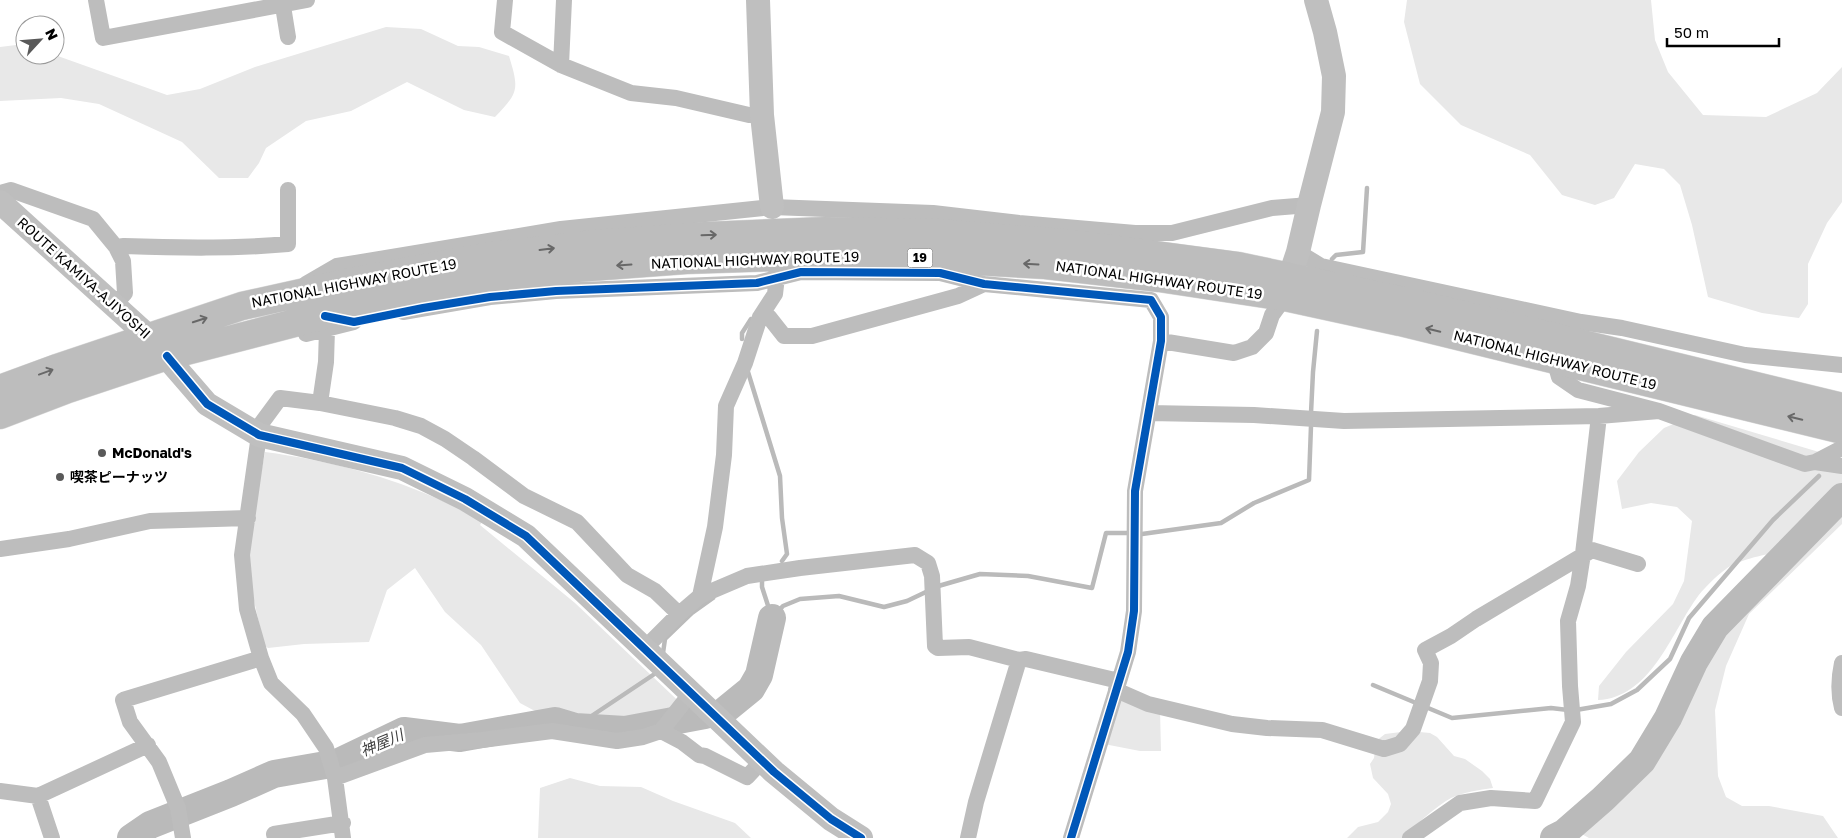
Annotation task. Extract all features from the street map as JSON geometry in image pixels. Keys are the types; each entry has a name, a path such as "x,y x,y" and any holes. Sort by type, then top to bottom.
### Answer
{"highway":[{"name":"NATIONAL HIGHWAY ROUTE 19","path":"0,415 68,389 242,306 484,257 539,250 704,236 825,232 939,233 1065,243 1291,275 1414,303 1621,340 1842,406"},
{"name":"NATIONAL HIGHWAY ROUTE 19","path":"0,389 158,346 277,327 326,322 465,285 578,268 686,260 812,256 938,259 1045,265 1159,278 1291,275 1554,360 1841,448"},
{"path":"533,275 556,291"}],"street":[{"path":"96,0 104,38 282,2 307,0"},
{"path":"505,0 502,32 561,65 631,93 676,98 749,115 762,115"},
{"path":"561,65 564,0"},
{"path":"758,0 762,115 773,213"},
{"path":"1161,341 1234,353 1252,346 1266,333 1272,315 1291,275 1333,112 1334,76 1316,0"},
{"path":"282,2 288,37"},
{"path":"0,193 11,190 93,219 116,247 123,261 125,293 114,305"},
{"path":"116,247 211,249 250,248 288,244 288,190"},
{"name":"ROUTE KAMIYA-AJIYOSHI","path":"0,202 158,346 207,404 257,434 402,468 465,499 526,536 762,761 831,819 861,838"},
{"path":"284,297 337,266 561,229 773,213 933,213 1028,224 1154,233 1172,232 1272,208 1308,205"},
{"path":"700,596 715,527 724,455 726,406 745,363 760,317 775,294 777,272"},
{"path":"320,403 326,362 326,322 354,322 480,299 556,291 757,283 777,272 801,272 940,273 984,284 1151,300 1162,317 1161,341 1135,491 1134,611 1128,652 1071,838"},
{"path":"760,317 769,317 784,336 812,336 958,296 984,284"},
{"path":"1621,340 1842,365"},
{"path":"1554,360 1559,377 1578,390 1659,411 1805,464 1815,462 1841,448"},
{"path":"275,838 274,834 343,831 335,778 326,748 303,714 271,683 261,658 247,609 242,555 257,434 280,398 320,403 395,418 421,426 474,458 524,496 577,522 627,574 654,591 679,614"},
{"path":"1149,413 1254,414 1344,421 1599,416 1659,411"},
{"path":"1410,838 1460,803 1491,798 1535,801 1573,722 1568,621 1578,586 1583,554 1599,416"},
{"path":"0,548 69,538 150,521 248,518"},
{"path":"645,648 700,596 747,576 915,555 928,563 932,576 936,646 938,648 969,647 1019,660 1026,659 1118,686 1148,704 1232,724 1267,728 1322,730 1384,749 1400,744 1413,729 1430,680 1431,663 1425,650 1452,636 1476,619 1592,550 1638,564"},
{"path":"183,838 178,808 159,762 130,722 123,700 261,658"},
{"path":"968,838 976,802 1019,660"},
{"path":"1842,662 1839,675 1842,708"},
{"path":"335,778 425,745 552,731 617,741 643,737 665,725 691,693"},
{"path":"665,725 699,755 705,756 747,777 762,761"},
{"path":"0,791 38,796 148,745"},
{"path":"38,796 52,838"}],"shaded area":[{"path":"1407,0 1651,0 1655,40 1668,72 1703,115 1766,117 1817,93 1842,67 1842,202 1827,223 1808,264 1808,304 1799,318 1762,313 1708,297 1692,225 1680,185 1664,169 1635,164 1614,198 1595,205 1562,195 1530,155 1461,125 1420,84 1404,22"},
{"path":"386,27 421,29 458,46 479,47 509,56 515,90 509,102 495,117 464,110 407,82 351,111 306,121 266,148 259,163 248,178 219,178 182,142 99,104 61,98 0,101 0,47 15,45 15,65 65,65 65,59 167,95 200,89 255,67"},
{"path":"1695,415 1829,455 1842,473 1842,524 1749,614 1726,666 1715,710 1718,776 1726,797 1742,806 1769,806 1823,816 1838,838 1589,838 1578,832 1570,812 1605,779 1662,748 1687,687 1711,643 1741,604 1780,565 1777,553 1743,561 1722,572 1699,595 1668,646 1645,676 1632,688 1616,697 1598,700 1599,686 1626,652 1673,604 1684,581 1692,521 1677,507 1651,503 1622,509 1617,481 1639,452 1664,428"},
{"path":"265,452 334,464 402,484 445,502 482,522 480,525 575,603 690,712 682,726 644,731 620,738 561,725 520,703 481,645 445,612 415,568 387,590 369,642 304,644 268,648 264,645 250,583 248,542"},
{"path":"1117,699 1160,710 1161,751 1140,751 1104,744"},
{"path":"1409,731 1430,733 1437,737 1454,756 1465,759 1482,771 1490,779 1493,788 1451,798 1432,811 1402,838 1347,838 1358,827 1378,822 1388,812 1391,804 1388,794 1373,778 1370,764 1374,758 1376,741 1385,734"},
{"path":"570,778 600,786 641,787 673,801 735,823 751,838 538,838 540,788"}],"waterway":[{"path":"1332,259 1336,255 1363,252 1367,188"},
{"path":"742,339 742,333 751,319"},
{"path":"1311,413 1317,331"},
{"path":"748,372 780,476 782,518 787,554 782,561"},
{"path":"1142,534 1221,523 1254,503 1309,480 1311,426"},
{"path":"1576,710 1611,704 1637,690 1670,659 1689,618 1773,520 1819,476"},
{"path":"1554,838 1564,833 1603,799 1642,761 1668,718 1694,662 1715,627 1842,497"},
{"path":"935,587 980,574 1028,576 1092,588 1106,533 1127,533"},
{"path":"762,579 762,587 772,618 783,606 800,599 839,596 884,607 907,601 928,591"},
{"path":"663,653 665,639 692,613 713,598"},
{"name":"神屋川","path":"724,711 751,689 759,675 772,618"},
{"path":"575,727 656,673"},
{"path":"1373,685 1452,718 1551,708 1568,710"},
{"name":"神屋川","path":"131,838 150,825 274,774 337,763 404,731 460,738 555,721 575,727 625,730 705,715"}],"cycle path":[{"path":"325,316 354,322 490,297 556,291 757,283 801,272 940,273 984,284 1151,300 1161,317 1161,341 1135,491 1134,611 1128,652 1071,838"},
{"path":"167,356 207,404 259,435 402,468 465,499 526,536 774,772 831,819 861,838"}],"place":[{"name":"McDonald's","path":"102,453"},
{"name":"喫茶ピーナッツ","path":"60,477"}]}
